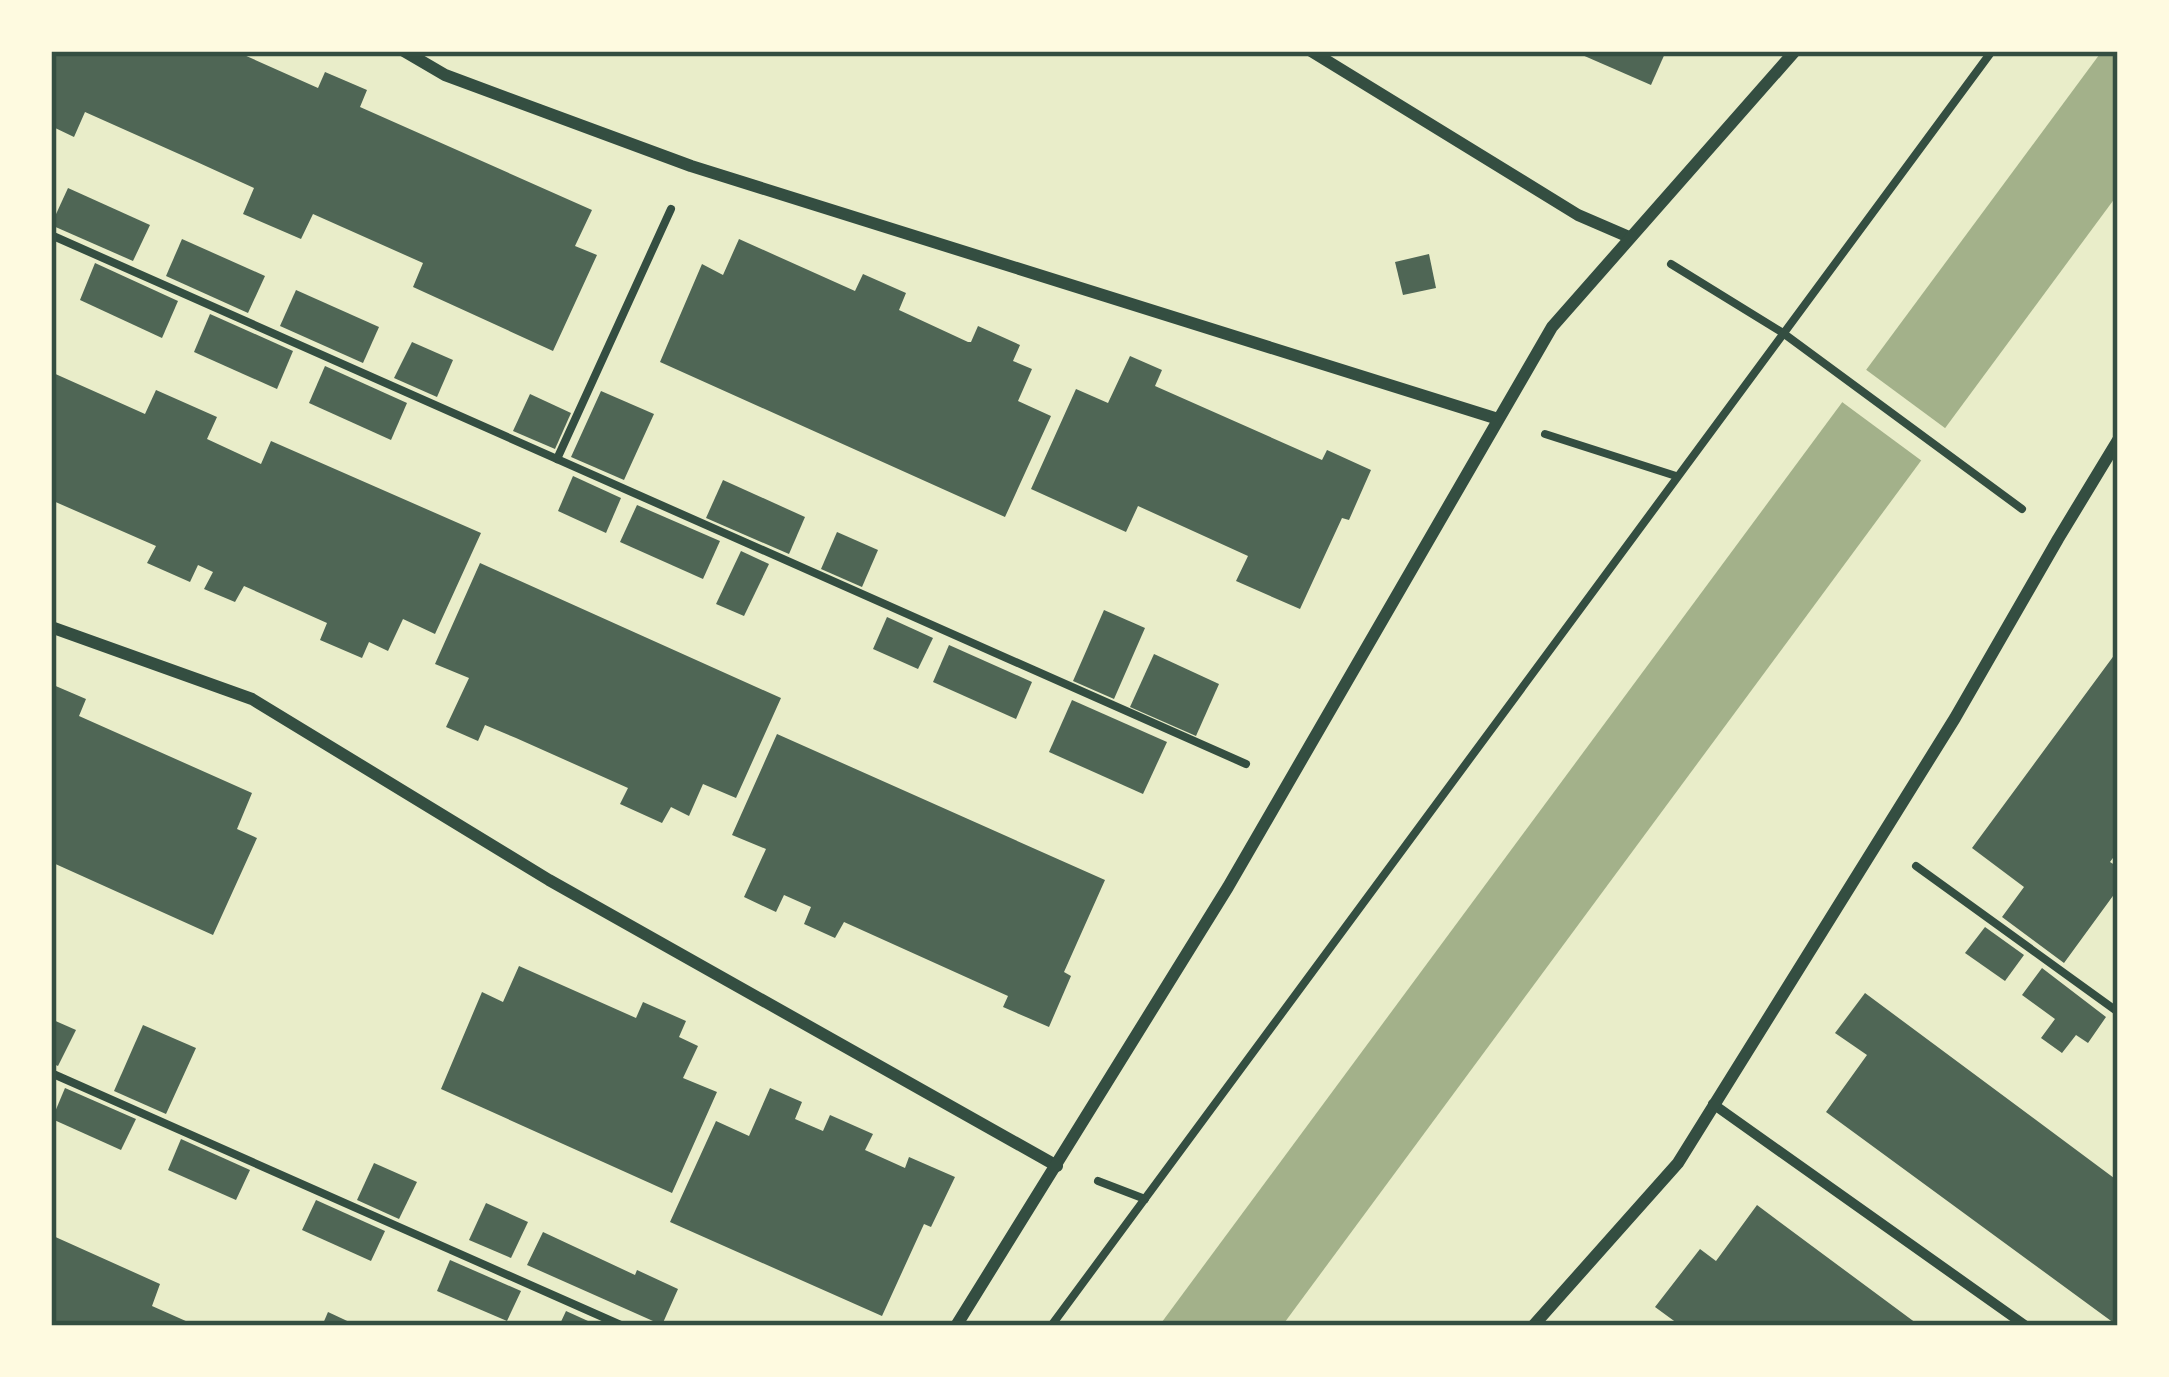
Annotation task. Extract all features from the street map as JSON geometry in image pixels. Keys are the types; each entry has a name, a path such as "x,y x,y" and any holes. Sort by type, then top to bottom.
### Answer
{"street":[{"path":"404,51 445,75 691,166 1498,418"},
{"path":"1310,51 1578,215 1629,237"},
{"path":"956,1326 1228,886 1552,327 1796,51"},
{"path":"1533,1326 1678,1163 1881,840 2118,440"},
{"path":"51,627 252,699 548,880 1057,1166"},
{"path":"1713,1104 2026,1326"}],"path":[{"path":"1051,1326 1992,51"},
{"path":"557,459 691,166"},
{"path":"51,235 1288,782"},
{"path":"1629,237 1783,333 1996,488"},
{"path":"1498,418 1676,476"},
{"path":"1881,840 2118,1012"},
{"path":"51,1073 623,1326"}],"shaded area":[{"path":"2102,51 2118,51 2118,194 1282,1326 1159,1326"}],"pier":[{"path":"1861,366 1949,431 1926,464 1838,399"}],"building":[{"path":"51,51 235,51 318,88 325,72 367,90 360,107 592,210 575,246 597,255 553,351 413,287 423,263 313,214 301,239 243,214 254,188 85,112 74,137 51,126"},
{"path":"1573,51 1666,51 1651,85"},
{"path":"68,188 150,225 133,261 51,225"},
{"path":"182,239 265,276 248,313 166,276"},
{"path":"739,239 855,291 863,274 906,293 899,310 968,342 978,326 1020,345 1013,361 1032,369 1018,401 1051,416 1005,517 660,362 702,264 723,275"},
{"path":"1429,254 1436,288 1403,295 1395,262"},
{"path":"95,263 178,301 162,338 80,300"},
{"path":"296,290 379,327 363,363 280,326"},
{"path":"210,314 293,351 277,389 194,352"},
{"path":"412,342 453,360 437,397 394,378"},
{"path":"1130,356 1162,370 1155,386 1322,460 1327,450 1371,470 1349,520 1342,518 1300,609 1236,581 1248,556 1138,506 1126,532 1031,489 1076,389 1108,403"},
{"path":"325,366 407,403 391,440 309,403"},
{"path":"51,372 145,414 156,390 217,417 207,439 261,464 271,441 481,533 435,634 403,619 388,651 369,642 362,658 320,640 327,623 244,586 235,602 204,589 213,572 198,565 190,582 147,563 156,546 51,500"},
{"path":"601,391 654,414 624,480 571,457"},
{"path":"530,394 571,413 555,449 513,431"},
{"path":"573,476 621,498 606,533 558,511"},
{"path":"723,480 805,517 789,554 706,518"},
{"path":"637,505 720,541 703,579 620,542"},
{"path":"837,532 878,550 862,587 821,569"},
{"path":"741,551 769,564 744,616 716,604"},
{"path":"480,563 781,698 736,798 703,784 689,816 671,807 662,823 620,804 628,788 516,738 485,725 478,741 446,727 469,678 435,664"},
{"path":"1104,610 1145,628 1114,699 1073,681"},
{"path":"887,617 933,638 918,669 873,649"},
{"path":"949,645 1032,682 1016,719 933,682"},
{"path":"2118,650 2118,851 2110,862 2118,867 2118,889 2064,963 2002,917 2024,887 1972,848"},
{"path":"1154,654 1219,684 1196,736 1130,707"},
{"path":"51,684 86,699 79,716 252,793 237,829 257,838 213,935 51,862"},
{"path":"1072,700 1167,742 1143,794 1049,752"},
{"path":"777,734 1105,880 1064,972 1071,976 1049,1027 1003,1007 1008,996 844,922 835,938 804,924 811,907 784,895 776,912 744,897 766,849 732,835"},
{"path":"1985,927 2024,955 2005,981 1965,953"},
{"path":"519,966 636,1018 643,1002 686,1021 679,1037 698,1046 683,1078 717,1092 672,1193 441,1089 482,992 503,1002"},
{"path":"2042,968 2106,1017 2088,1043 2076,1035 2062,1053 2041,1038 2055,1019 2022,995"},
{"path":"1865,993 2118,1181 2118,1326 1826,1112 1867,1055 1835,1033"},
{"path":"51,1019 76,1030 58,1066 51,1063"},
{"path":"143,1025 196,1048 166,1114 114,1091"},
{"path":"65,1088 136,1119 121,1150 52,1119"},
{"path":"770,1088 802,1102 795,1119 823,1131 830,1115 873,1134 865,1150 905,1168 909,1157 955,1177 931,1227 924,1224 882,1316 670,1222 716,1121 749,1136"},
{"path":"181,1139 250,1170 236,1200 168,1170"},
{"path":"374,1163 417,1182 399,1219 357,1200"},
{"path":"316,1200 385,1231 371,1261 302,1230"},
{"path":"486,1203 528,1222 511,1258 469,1240"},
{"path":"1757,1205 1920,1326 1681,1326 1655,1307 1700,1249 1716,1261"},
{"path":"543,1232 635,1275 637,1270 678,1289 662,1325 527,1265"},
{"path":"51,1235 160,1284 152,1306 197,1326 51,1326"},
{"path":"450,1260 521,1291 507,1321 437,1291"},
{"path":"566,1311 599,1326 559,1326"},
{"path":"328,1312 358,1326 322,1326"}]}
